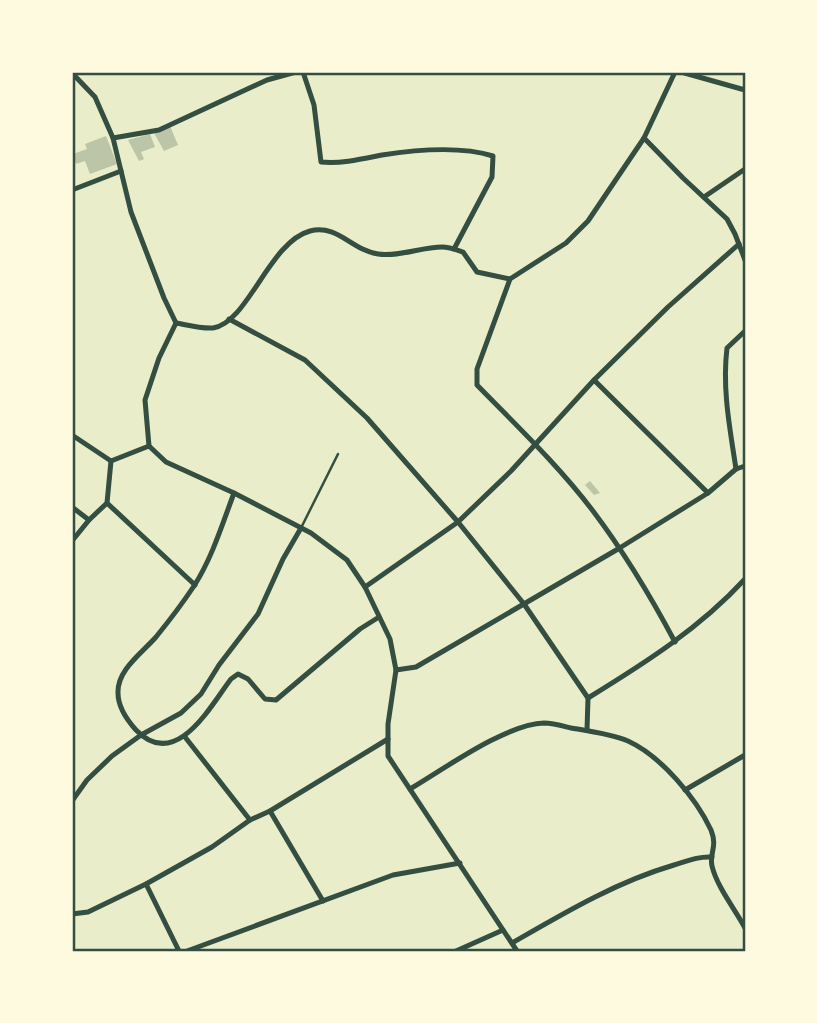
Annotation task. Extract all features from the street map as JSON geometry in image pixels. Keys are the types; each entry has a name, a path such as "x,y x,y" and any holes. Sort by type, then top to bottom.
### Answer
{"street":[{"path":"113,138 159,130 267,80 296,72"},
{"path":"303,72 314,105 321,162 333,163 427,151 479,152 492,156 492,177 454,249"},
{"path":"675,72 644,138 588,221 566,243 510,279 477,369 477,385 535,444 592,510 652,598 675,642"},
{"path":"681,72 745,90"},
{"path":"72,73 95,97 113,138 131,212 176,323"},
{"path":"644,138 727,219 745,260"},
{"path":"704,197 745,169"},
{"path":"72,190 121,171"},
{"path":"176,323 214,328 229,319 243,305 290,241 310,232 333,230 355,246 378,254 407,253 443,247 454,249 463,252 477,272 510,279"},
{"path":"365,587 458,522 512,471 594,380 668,307 739,244"},
{"path":"229,319 305,360 367,418 458,522 524,604 588,698 587,730"},
{"path":"176,323 159,358 145,400 149,446 166,462 301,528 347,560 365,587 390,639 396,670 388,724 388,756 517,951"},
{"path":"736,469 726,396 726,358 727,348 745,331"},
{"path":"594,380 708,493"},
{"path":"72,435 111,461"},
{"path":"111,461 149,446"},
{"path":"72,541 107,503 111,461"},
{"path":"396,670 416,667 524,604 708,493 736,469 745,466"},
{"path":"234,493 213,549 195,585 151,643 127,667 121,678 119,701 126,716 141,735 161,743 185,737 199,723 231,679 238,674 248,678 265,699 276,700 360,629 379,617"},
{"path":"107,503 195,585"},
{"path":"72,507 89,520"},
{"path":"72,801 103,763 141,735 181,713 201,694 219,665 258,614 283,559 301,528"},
{"path":"588,698 699,624 745,579"},
{"path":"410,789 487,743 516,730 544,723 587,730 629,742 665,767 685,790 710,829 715,842 712,857 715,875 745,928"},
{"path":"185,737 250,820"},
{"path":"72,914 88,912 146,884 212,847 250,820 270,811 388,739"},
{"path":"685,790 745,754"},
{"path":"270,811 323,901"},
{"path":"512,943 570,909 622,884 659,869 712,857"},
{"path":"187,951 393,875 460,863"},
{"path":"146,884 179,951"},
{"path":"456,951 503,930"}],"lane":[{"path":"301,528 338,454"}],"building":[{"path":"170,126 178,145 164,151 154,133"},
{"path":"150,134 155,147 141,152 144,159 139,161 128,140"},
{"path":"106,136 117,164 90,174 85,161 76,164 73,154 87,149 85,144"},
{"path":"590,481 600,493 594,495 585,485"}]}
